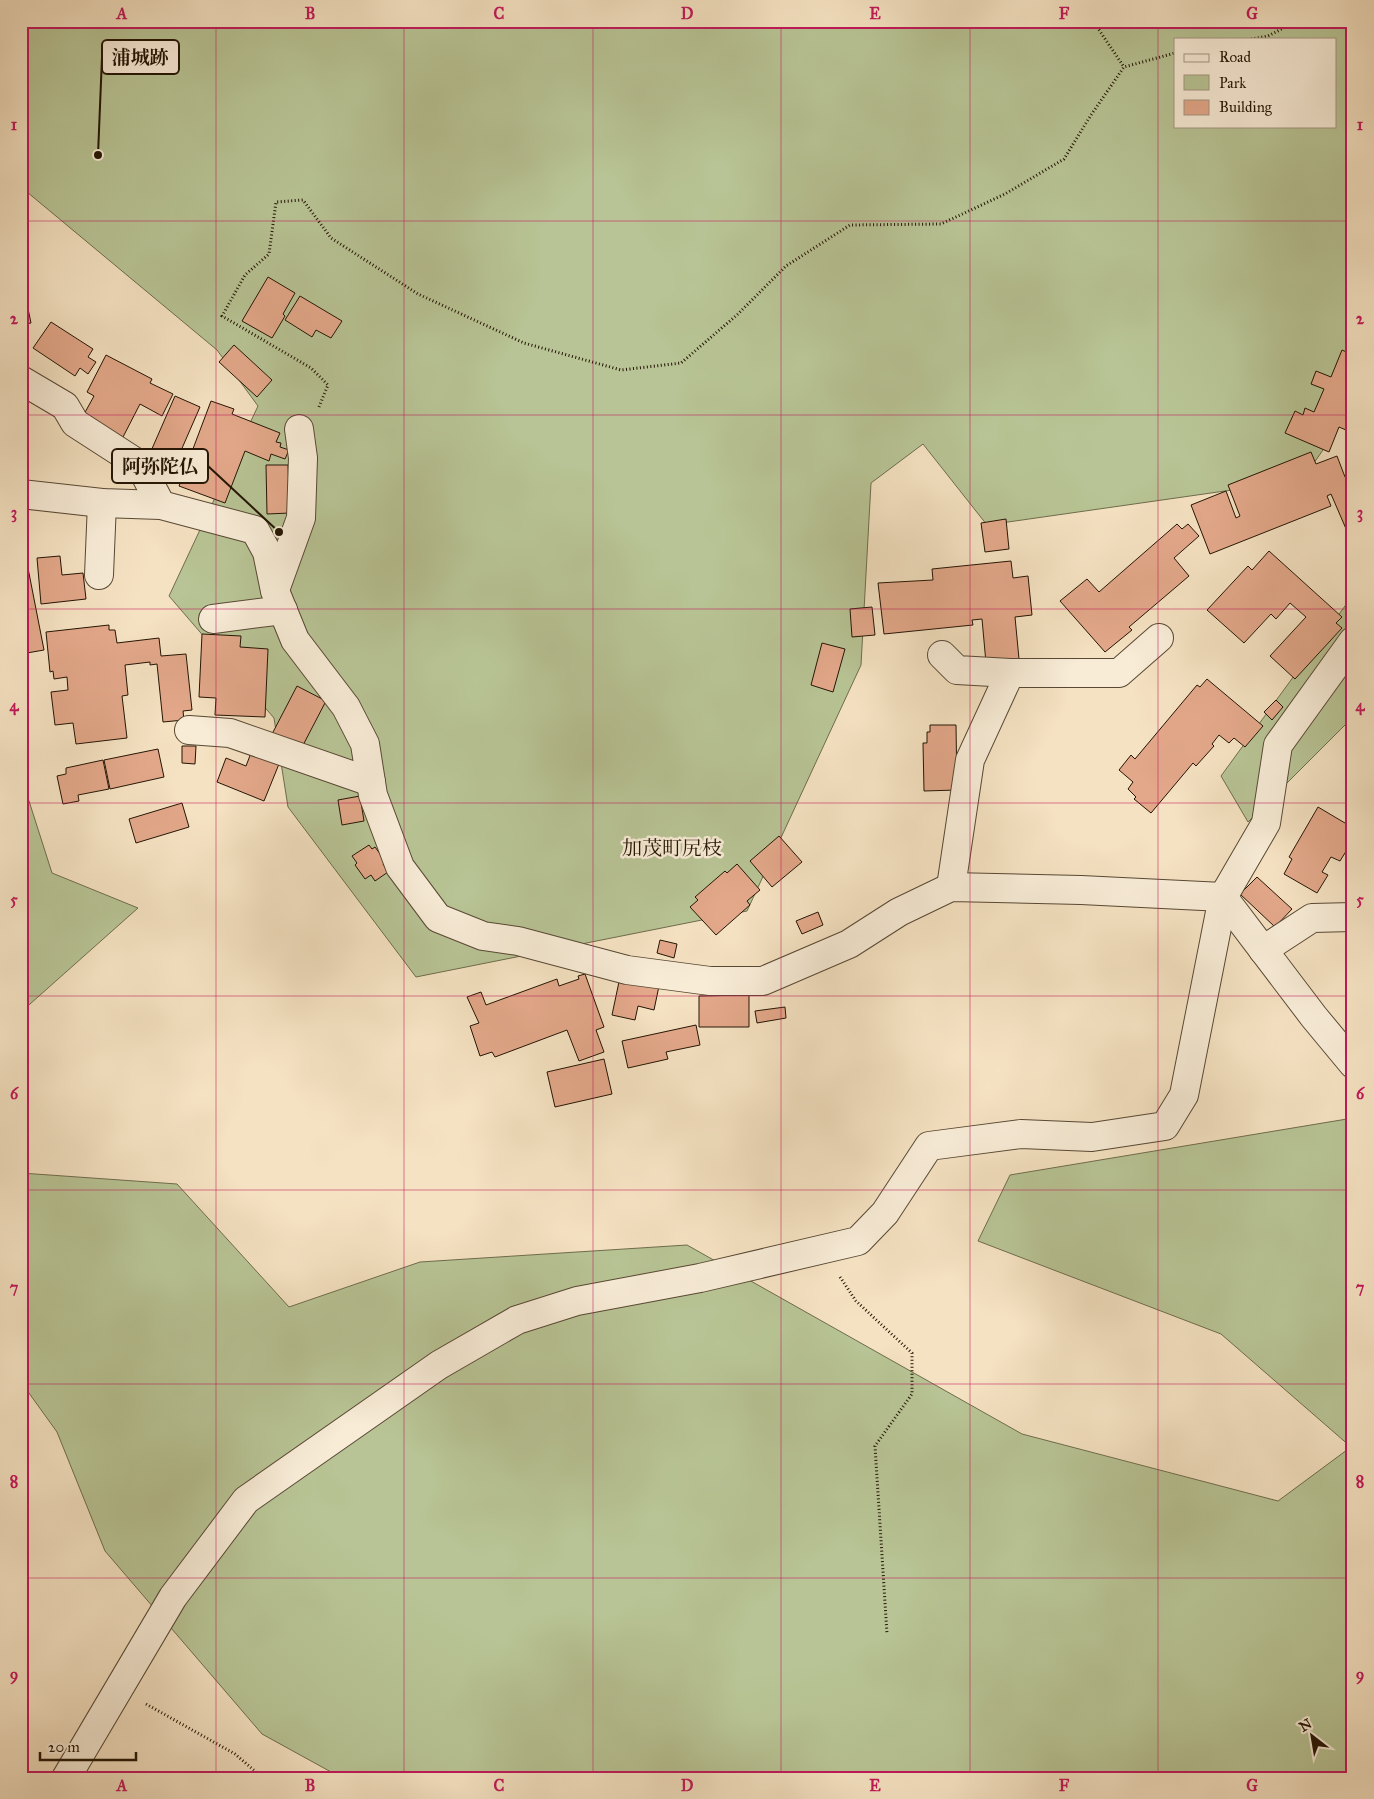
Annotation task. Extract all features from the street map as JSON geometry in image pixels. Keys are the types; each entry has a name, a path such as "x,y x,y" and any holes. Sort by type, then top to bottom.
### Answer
{"street":[{"path":"21,380 65,406 74,423 140,465 160,505"},
{"path":"279,601 301,518 300,438"},
{"path":"21,494 102,503 160,505 255,530 268,552 279,601 295,640 346,707 365,744 373,795 400,867 438,918 484,936 518,941 627,970 710,981 763,981 849,944 899,912 951,887 1081,890 1223,897"},
{"path":"99,575 102,503"},
{"path":"213,618 279,601"},
{"path":"942,655 956,670 1010,673 1119,672 1158,638"},
{"path":"66,1778 173,1597 246,1500 439,1365 517,1320 577,1301 700,1278 858,1241 885,1213 929,1146 1021,1134 1092,1137 1166,1126 1184,1094 1223,897 1266,822 1278,745 1353,641"},
{"path":"951,887 970,760 1010,673"},
{"path":"189,730 230,733 371,782"},
{"path":"1223,897 1353,1064"},
{"path":"1263,950 1312,918 1353,917"}],"path":[{"path":"1093,21 1124,67"},
{"path":"1257,38 1268,36 1297,21"},
{"path":"300,438 328,385 311,368 222,316 244,275 269,254 276,202 303,200 331,238 410,289 524,343 621,370 681,363 738,314 786,266 850,225 940,224 1005,194 1064,160 1091,115 1124,67 1174,53"},
{"path":"822,1249 856,1301 912,1353 912,1394 875,1446 887,1634"},
{"path":"118,1689 235,1754 264,1778"}],"green space":[{"path":"21,21 1353,21 1353,407 1302,480 987,525 923,444 871,483 861,665 747,911 416,977 288,807 274,718 169,596 258,406 217,350 21,187"},
{"path":"1353,595 1353,717 1248,822 1221,776"},
{"path":"21,776 52,873 138,908 21,1012"},
{"path":"1353,1118 1353,1778 342,1778 262,1734 105,1551 57,1432 21,1382 21,1173 177,1184 289,1307 420,1262 687,1245 1022,1434 1278,1501 1351,1447 1221,1334 978,1241 1010,1175"}],"building":[{"path":"268,277 295,293 283,314 285,316 272,338 242,321"},
{"path":"300,296 342,321 331,338 316,330 312,337 285,320"},
{"path":"26,299 31,323 26,324 27,329 21,330 21,300"},
{"path":"51,322 93,349 88,357 96,362 88,374 80,368 75,376 33,348"},
{"path":"234,345 272,380 257,397 219,362"},
{"path":"1342,350 1353,355 1353,433 1339,427 1329,452 1285,433 1295,411 1303,415 1305,408 1314,412 1324,389 1311,384 1316,371 1331,377"},
{"path":"106,355 152,379 150,383 173,394 162,416 140,404 123,437 83,416 94,396 87,392"},
{"path":"175,396 200,407 176,462 151,451"},
{"path":"211,401 234,409 232,414 280,433 276,442 281,443 280,447 289,450 285,459 271,454 269,461 245,451 225,503 179,486"},
{"path":"1311,452 1316,464 1337,456 1345,477 1353,474 1353,545 1331,494 1327,496 1331,506 1210,554 1191,505 1226,491 1236,518 1240,516 1228,485"},
{"path":"266,465 288,465 290,513 267,514"},
{"path":"1006,519 1009,549 985,552 981,523"},
{"path":"1177,524 1182,529 1188,524 1199,536 1174,558 1189,576 1129,627 1132,630 1105,652 1060,601 1087,579 1099,592"},
{"path":"1269,551 1342,617 1336,623 1342,628 1295,679 1270,656 1306,617 1290,603 1276,619 1271,614 1244,643 1207,610 1248,566 1252,570"},
{"path":"60,556 62,575 83,573 86,599 41,604 37,558"},
{"path":"1011,561 1013,578 1028,576 1032,615 1015,617 1019,659 986,663 982,619 972,620 973,625 884,634 878,583 933,580 932,569"},
{"path":"27,563 44,650 21,654 21,564"},
{"path":"872,607 875,635 852,637 850,609"},
{"path":"109,625 109,630 115,630 117,643 159,638 161,656 186,654 192,710 183,711 184,720 163,722 157,664 150,665 150,662 125,665 128,695 122,696 127,738 76,744 73,723 55,725 51,692 68,690 67,677 54,679 53,671 50,672 46,632"},
{"path":"202,634 241,636 240,647 268,649 265,717 215,715 216,698 199,697"},
{"path":"822,643 845,649 833,692 811,685"},
{"path":"1207,679 1263,726 1245,747 1234,738 1229,743 1219,735 1212,744 1214,746 1196,766 1193,763 1151,813 1134,799 1136,797 1128,789 1133,782 1119,770 1131,755 1135,759 1197,685 1200,687"},
{"path":"297,686 326,701 301,749 272,734"},
{"path":"1276,700 1283,707 1272,720 1264,712"},
{"path":"930,725 956,725 957,790 924,791 923,743 927,743 927,732 930,732"},
{"path":"182,746 196,746 195,764 182,763"},
{"path":"158,749 164,777 110,789 104,760"},
{"path":"251,753 279,764 264,801 217,782 226,758 246,766"},
{"path":"103,760 109,789 78,795 79,801 63,804 57,776 66,774 66,768"},
{"path":"360,796 364,821 342,825 338,800"},
{"path":"182,803 189,827 136,843 129,819"},
{"path":"1318,807 1350,826 1353,829 1353,840 1340,861 1331,857 1322,872 1328,875 1317,893 1284,874 1292,859 1289,857"},
{"path":"779,836 802,862 772,887 750,861"},
{"path":"369,845 372,849 375,847 386,862 383,864 388,872 375,881 371,875 365,879 355,865 357,863 352,856"},
{"path":"737,864 760,890 747,901 750,905 716,935 690,907 698,900 695,897 725,871 727,873"},
{"path":"1257,877 1292,909 1275,927 1240,894"},
{"path":"818,912 823,925 802,934 796,921"},
{"path":"660,940 677,944 674,958 657,953"},
{"path":"585,974 604,1027 596,1030 604,1052 579,1061 567,1030 495,1057 492,1052 480,1056 470,1026 479,1023 467,997 481,992 486,1005 557,979 559,986 579,979 578,976"},
{"path":"620,977 659,986 654,1010 638,1006 635,1020 612,1015"},
{"path":"749,995 749,1027 699,1027 699,996"},
{"path":"785,1007 786,1018 757,1023 755,1011"},
{"path":"696,1025 700,1045 666,1052 668,1059 628,1068 622,1041"},
{"path":"604,1059 612,1094 555,1107 547,1072"}],"place":[{"name":"浦城跡","path":"98,155"},
{"name":"阿弥陀仏","path":"279,532"}],"district":[{"name":"加茂町尻枝","path":"672,848"}]}
